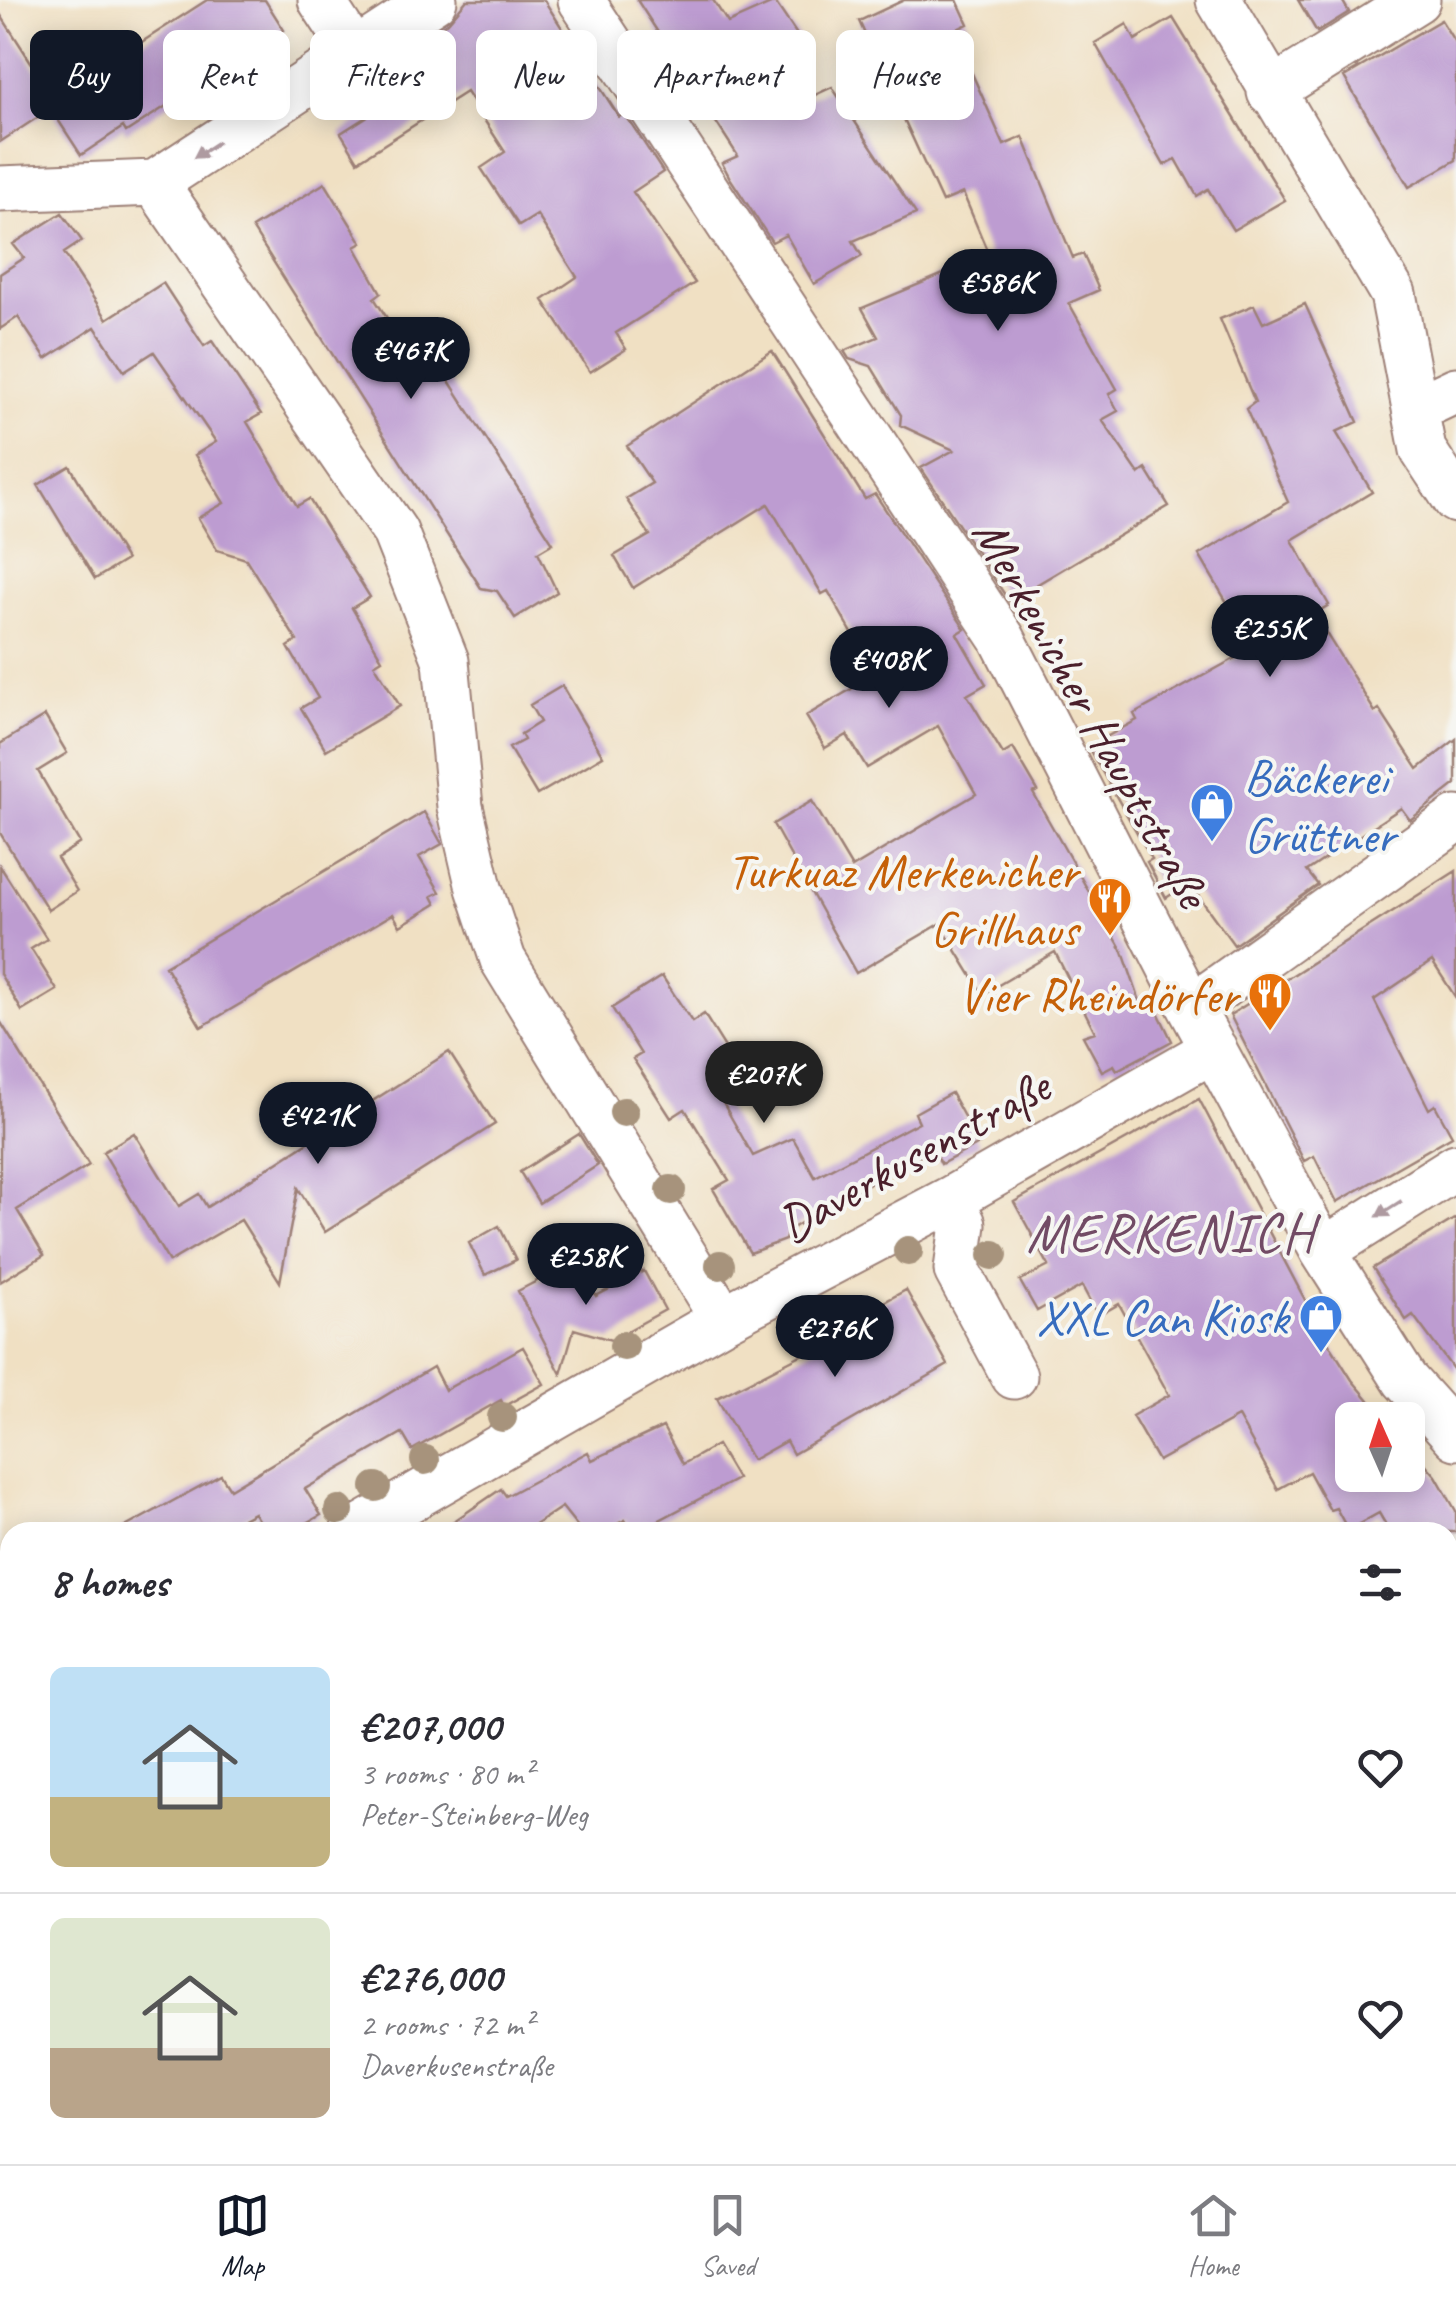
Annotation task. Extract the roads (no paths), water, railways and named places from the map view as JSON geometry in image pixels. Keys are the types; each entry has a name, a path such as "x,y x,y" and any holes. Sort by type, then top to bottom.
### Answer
{"street":[{"path":"321,0 340,30"},
{"path":"388,30 434,0"},
{"name":"Merkenicher Hauptstraße","path":"581,0 1002,638 1190,1008 1323,1250 1405,1380 1456,1438"},
{"path":"1219,0 1393,294 1423,450 1456,500"},
{"path":"1270,92 1417,0"},
{"path":"0,189 155,183 310,81"},
{"path":"155,183 395,532 446,661 460,807 479,888 502,960 722,1319"},
{"path":"1416,409 1456,390"},
{"path":"1190,1008 1456,819"},
{"name":"Daverkusenstraße","path":"370,1522 722,1319 951,1199 1214,1049"},
{"path":"1323,1250 1456,1167"},
{"path":"951,1199 963,1224 957,1270 1014,1376"}],"place":[{"name":"Bäckerei Grüttner","path":"1212,843"},
{"name":"Turkuaz Merkenicher Grillhaus","path":"1110,937"},
{"name":"Vier Rheindörfer","path":"1270,1032"},
{"name":"XXL Can Kiosk","path":"1321,1354"}],"district":[{"name":"MERKENICH","path":"1171,1232"}]}
